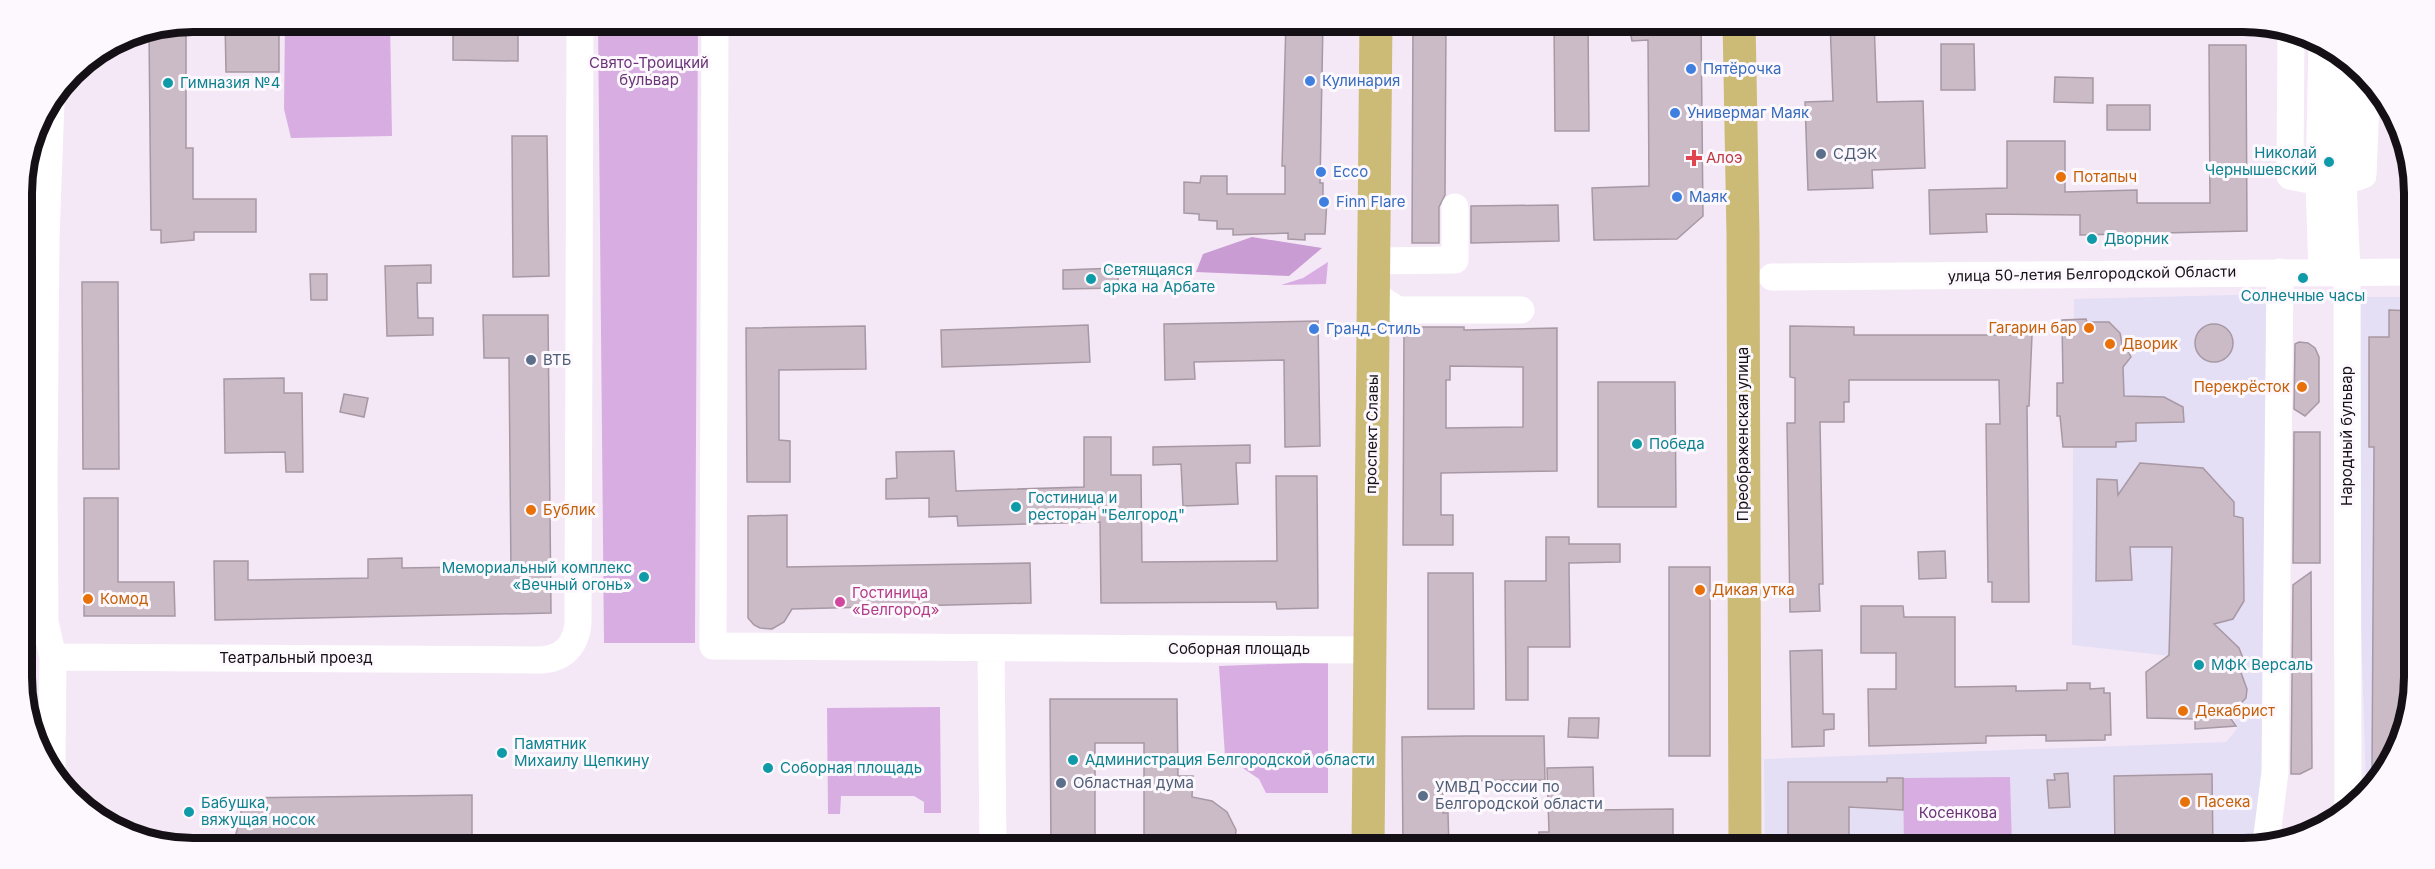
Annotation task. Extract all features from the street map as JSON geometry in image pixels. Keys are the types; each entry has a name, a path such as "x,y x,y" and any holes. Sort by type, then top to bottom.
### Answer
{"main road":[{"name":"проспект Славы","path":"1368,837 1376,32"},
{"name":"Преображенская улица","path":"1738,32 1743,234 1744,837"}],"street":[{"name":"Театральный проезд","path":"53,657 540,660 551,659 568,649 574,641 578,623 580,32"},
{"name":"Соборная площадь","path":"715,32 713,646 1370,650"},
{"path":"2291,39 2290,176 2342,180"},
{"path":"2323,54 2342,180"},
{"path":"2342,180 2344,68"},
{"path":"2342,180 2364,88"},
{"path":"50,117 46,238 44,487 45,622 53,657 52,755"},
{"name":"Народный бульвар","path":"2342,180 2334,272 2348,797"},
{"path":"1374,261 1455,260 1455,207"},
{"path":"2267,835 2276,772 2280,272"},
{"name":"улица 50-летия Белгородской Области","path":"1772,277 2404,272"},
{"path":"1374,296 1398,310 1521,310"},
{"path":"991,648 993,838"}],"shaded area":[{"path":"1252,237 1322,248 1289,276 1196,272 1203,254"},
{"path":"2272,294 2274,834 2253,837 1765,837 1764,759 2226,742 2237,729 2222,677 2189,658 2072,645 2074,299"},
{"path":"2351,297 2404,297 2404,676 2395,728 2387,748 2366,779"}],"green space":[{"path":"285,32 390,32 392,136 291,138 284,109"},
{"name":"Свято-Троицкий бульвар","path":"598,32 698,32 695,643 604,643"},
{"path":"1328,262 1326,284 1281,285 1303,278"},
{"path":"1328,662 1328,793 1266,793 1259,779 1225,756 1219,666"},
{"path":"940,707 941,813 924,813 924,802 914,796 841,796 840,814 828,814 827,708"},
{"name":"Косенкова","path":"2010,777 2012,837 1904,837 1903,778"}],"building":[{"path":"186,32 186,148 193,148 193,199 256,199 256,232 194,232 194,240 161,243 161,230 151,230 149,38"},
{"path":"225,32 279,32 279,72 226,72"},
{"path":"453,32 518,32 518,61 453,60"},
{"path":"1286,32 1323,32 1320,183 1323,183 1323,199 1327,199 1325,234 1305,234 1305,240 1288,239 1288,233 1233,235 1233,229 1217,229 1217,221 1199,220 1199,214 1184,213 1184,182 1200,183 1201,176 1227,176 1227,194 1285,194 1285,166 1282,166"},
{"path":"1413,32 1446,32 1445,195 1439,207 1439,243 1412,243"},
{"path":"1554,32 1588,32 1589,131 1555,131"},
{"name":"Универмаг Маяк","path":"1630,32 1701,32 1703,216 1677,239 1594,240 1592,188 1649,186 1648,40 1632,41"},
{"path":"1830,32 1874,32 1877,102 1923,101 1925,168 1872,170 1873,188 1808,190 1805,102 1833,101"},
{"path":"1941,44 1974,44 1975,90 1941,90"},
{"path":"2209,45 2246,45 2247,231 2080,235 2080,215 1986,214 1987,232 1930,234 1929,190 2007,188 2007,141 2065,141 2065,192 2137,190 2137,203 2210,203"},
{"path":"2055,77 2093,78 2093,103 2054,102"},
{"path":"2107,105 2150,105 2150,130 2107,130"},
{"path":"512,136 547,136 549,276 513,277"},
{"path":"1558,205 1559,241 1471,243 1471,206"},
{"path":"431,265 431,283 417,283 418,318 433,318 433,335 387,336 385,266"},
{"name":"Светящаяся арка на Арбате","path":"1118,268 1118,288 1063,289 1063,270"},
{"path":"310,274 327,274 327,300 311,300"},
{"path":"82,282 118,282 119,469 83,469"},
{"path":"2389,310 2404,311 2404,676 2395,728 2387,748 2372,771 2374,447 2369,447 2369,337 2389,337"},
{"path":"483,315 548,315 551,613 215,620 214,561 248,561 248,580 368,578 368,559 402,558 402,568 462,567 462,575 511,575 509,358 484,358"},
{"path":"2086,319 2087,322 2109,322 2120,333 2123,349 2127,349 2131,357 2123,367 2124,396 2164,397 2183,407 2184,422 2136,423 2136,441 2116,442 2116,447 2063,447 2060,416 2057,416 2057,383 2063,383 2062,320"},
{"path":"1318,321 1320,446 1285,447 1284,360 1194,362 1195,379 1165,380 1164,324"},
{"path":"2214,324 2228,329 2233,343 2228,357 2214,362 2200,357 2195,343 2200,329"},
{"path":"1088,325 1090,362 942,367 941,330"},
{"path":"865,326 866,369 779,370 779,440 790,441 790,482 747,482 746,328"},
{"path":"1790,326 1854,327 1854,335 2032,335 2029,406 2027,406 2029,602 1992,602 1992,582 1988,582 1986,424 2000,424 1999,380 1849,380 1849,402 1844,402 1844,422 1820,422 1823,584 1819,584 1820,611 1790,612 1787,423 1795,423 1795,378 1790,377"},
{"path":"1404,327 1464,327 1464,330 1557,328 1557,471 1441,473 1441,515 1453,515 1453,545 1403,545","holes":["1450,366 1523,367 1523,427 1446,428 1446,380 1450,380"]},
{"name":"Перекрёсток","path":"2308,343 2315,348 2319,357 2319,402 2305,416 2294,409 2295,344"},
{"path":"284,378 284,393 302,393 303,472 286,472 285,452 225,453 224,379"},
{"name":"Победа","path":"1598,382 1675,382 1676,507 1598,507"},
{"path":"344,394 368,398 364,417 340,412"},
{"path":"2294,432 2320,432 2320,563 2293,563"},
{"path":"1084,437 1111,437 1111,475 1141,475 1142,562 1277,561 1276,476 1317,476 1318,608 1277,609 1276,602 1101,603 1100,522 958,526 957,516 929,517 929,498 886,499 886,479 897,478 896,452 954,451 956,491 1084,487"},
{"path":"1250,445 1250,463 1236,463 1238,504 1183,506 1181,464 1153,465 1153,447"},
{"path":"2140,463 2203,468 2234,502 2234,516 2243,518 2244,601 2233,619 2214,624 2239,648 2244,661 2240,670 2247,689 2246,698 2229,716 2236,726 2195,729 2195,719 2147,718 2146,672 2169,655 2172,547 2130,547 2132,580 2096,581 2097,479 2117,480 2118,495"},
{"path":"84,498 118,498 118,582 174,582 175,616 84,616"},
{"path":"787,515 787,567 1030,563 1031,603 792,609 784,622 772,629 760,628 748,618 748,516"},
{"path":"1546,537 1569,537 1569,544 1620,544 1620,562 1569,563 1570,647 1528,647 1528,700 1506,700 1505,581 1546,581"},
{"path":"1945,551 1946,578 1919,579 1918,552"},
{"path":"1669,567 1710,567 1710,756 1669,756"},
{"path":"2311,572 2312,768 2300,774 2291,774 2293,585"},
{"path":"1428,573 1473,573 1474,709 1428,709"},
{"path":"1861,606 1903,606 1904,617 1955,617 1955,687 2016,686 2016,691 2067,690 2067,683 2090,683 2090,689 2104,688 2104,693 2110,693 2111,735 2105,735 2105,740 2046,741 2046,735 1986,736 1986,743 1869,746 1868,689 1896,689 1896,653 1861,653"},
{"path":"1822,650 1823,714 1834,714 1834,729 1824,730 1824,746 1792,747 1790,651"},
{"name":"Администрация Белгородской области","path":"1050,699 1177,699 1178,776 1193,776 1192,797 1212,801 1227,812 1236,830 1235,837 1144,838 1144,743 1095,743 1095,838 1051,838"},
{"path":"1569,718 1599,718 1598,738 1568,737"},
{"name":"УМВД России по Белгородской области","path":"1544,736 1545,780 1443,781 1443,813 1448,813 1449,837 1403,837 1402,737"},
{"path":"1593,767 1594,810 1673,809 1673,837 1539,837 1539,832 1549,832 1547,768"},
{"path":"2068,773 2070,807 2049,808 2047,780 2055,780 2054,774"},
{"path":"2212,774 2213,837 2115,837 2114,776"},
{"path":"1887,778 1903,778 1903,810 1849,807 1849,837 1788,837 1788,782 1887,782"},
{"path":"472,795 472,838 235,838 241,816 241,798"}],"place":[{"name":"Пятёрочка","path":"1691,69"},
{"name":"Кулинария","path":"1310,81"},
{"name":"Гимназия №4","path":"168,83"},
{"name":"Универмаг Маяк","path":"1675,113"},
{"name":"СДЭК","path":"1821,154"},
{"name":"Алоэ","path":"1694,158"},
{"name":"Николай Чернышевский","path":"2329,162"},
{"name":"Ecco","path":"1321,172"},
{"name":"Потапыч","path":"2061,177"},
{"name":"Маяк","path":"1677,197"},
{"name":"Finn Flare","path":"1324,202"},
{"name":"Дворник","path":"2092,239"},
{"name":"Солнечные часы","path":"2303,278"},
{"name":"Светящаяся арка на Арбате","path":"1091,279"},
{"name":"Гагарин бар","path":"2089,328"},
{"name":"Гранд-Стиль","path":"1314,329"},
{"name":"Дворик","path":"2110,344"},
{"name":"ВТБ","path":"531,360"},
{"name":"Перекрёсток","path":"2302,387"},
{"name":"Победа","path":"1637,444"},
{"name":"Гостиница и ресторан \"Белгород\"","path":"1016,507"},
{"name":"Бублик","path":"531,510"},
{"name":"Мемориальный комплекс «Вечный огонь»","path":"644,577"},
{"name":"Дикая утка","path":"1700,590"},
{"name":"Комод","path":"88,599"},
{"name":"Гостиница «Белгород»","path":"840,602"},
{"name":"МФК Версаль","path":"2199,665"},
{"name":"Декабрист","path":"2183,711"},
{"name":"Памятник Михаилу Щепкину","path":"502,753"},
{"name":"Администрация Белгородской области","path":"1073,760"},
{"name":"Соборная площадь","path":"768,768"},
{"name":"Областная дума","path":"1061,783"},
{"name":"УМВД России по Белгородской области","path":"1423,796"},
{"name":"Пасека","path":"2185,802"},
{"name":"Бабушка, вяжущая носок","path":"189,812"}]}
